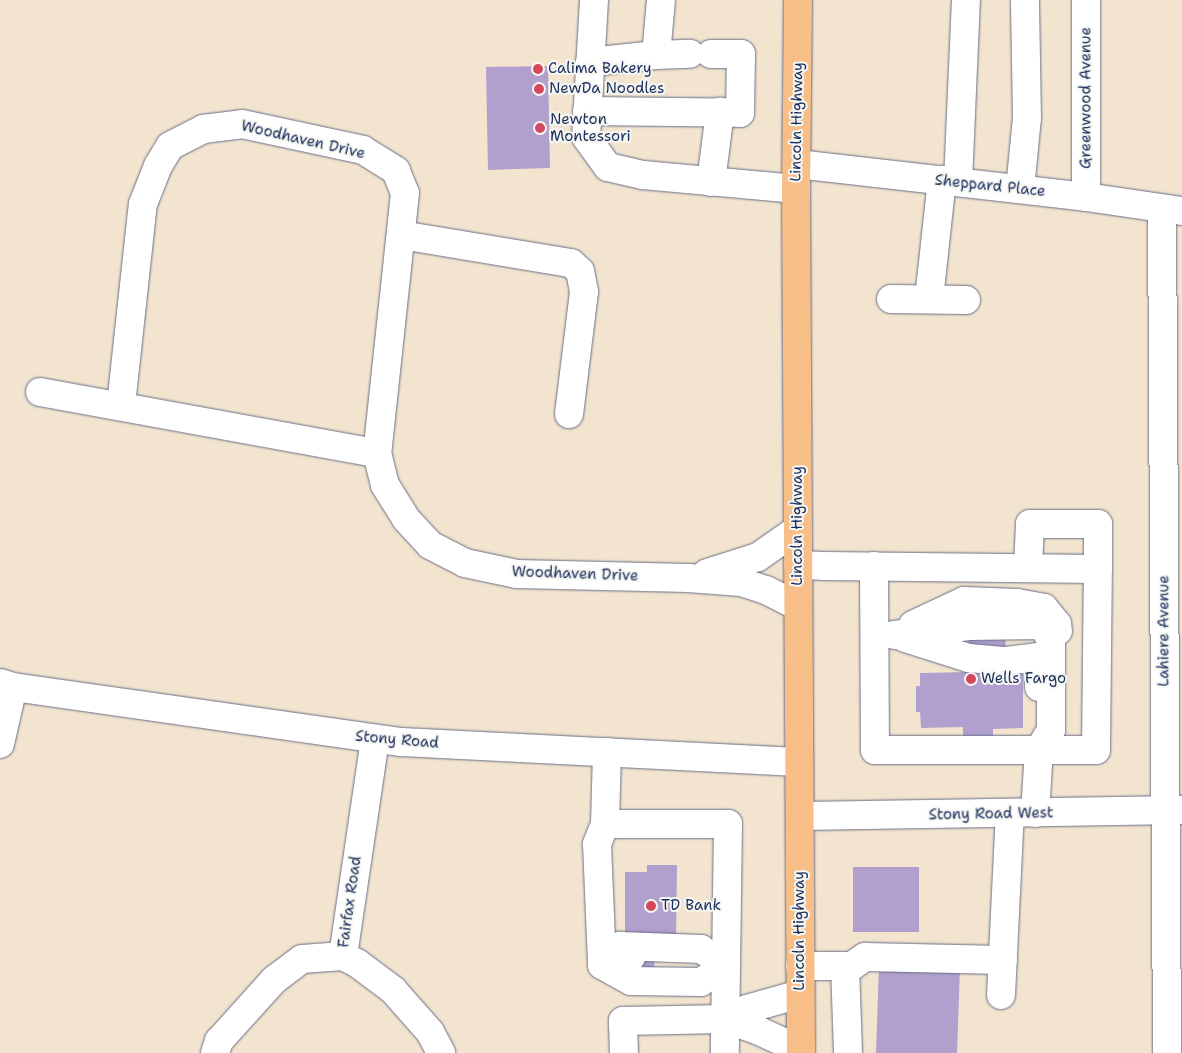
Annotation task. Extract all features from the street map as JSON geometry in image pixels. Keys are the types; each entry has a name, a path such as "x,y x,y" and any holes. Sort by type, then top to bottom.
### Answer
{"main road":[{"name":"Lincoln Highway","path":"798,0 798,762 801,1052"}],"street":[{"name":"Sheppard Place","path":"594,0 586,137 608,167 643,175 710,182 797,177 950,182 1086,197 1172,210"},
{"path":"656,54 661,0"},
{"path":"929,299 950,182 966,0"},
{"path":"1020,189 1027,118 1025,0"},
{"name":"Greenwood Avenue","path":"1086,0 1086,197"},
{"path":"587,111 740,112 741,54 656,54 590,62"},
{"path":"710,182 720,112"},
{"name":"Woodhaven Drive","path":"121,405 143,204 158,166 170,146 203,129 242,124 363,150 396,170 406,194 377,454 385,485 406,518 430,545 465,563 517,574 688,578 741,582 766,590 798,606"},
{"name":"Lahiere Avenue","path":"1167,1053 1173,810 1172,210"},
{"path":"401,235 570,263 580,271 584,292 569,414"},
{"path":"891,299 966,300"},
{"path":"40,392 121,405 377,454"},
{"path":"874,566 884,635 875,750 1050,743 1096,750 1098,524 1030,524 1028,568"},
{"path":"688,578 758,557 798,529"},
{"path":"798,565 1098,569"},
{"path":"884,635 964,601 1017,603 1044,608 1057,624 1062,671 1050,743 1023,814 1003,960 1001,994"},
{"path":"884,635 968,626 1043,625 1051,641 1050,743"},
{"path":"884,635 969,658 1006,661 1038,657 1040,718 1050,743"},
{"path":"0,744 6,685"},
{"name":"Stony Road","path":"6,685 401,742 798,762"},
{"name":"Fairfax Road","path":"215,1053 219,1041 274,980 302,959 343,956 375,739"},
{"path":"602,965 598,844 605,824 607,752"},
{"name":"Stony Road West","path":"800,816 1023,814 1173,810"},
{"path":"605,824 728,824 725,1053"},
{"path":"602,965 620,946 701,949 726,965"},
{"path":"343,956 357,963 393,990 430,1032 442,1053"},
{"path":"602,965 643,957 702,958 726,965"},
{"path":"800,966 852,966 865,957 1003,960"},
{"path":"845,966 848,1053"},
{"path":"725,1019 747,1009 800,994"},
{"path":"624,1053 624,1021 725,1019 759,1031 801,1052"}],"building":[{"path":"548,66 550,168 488,170 486,67"},
{"name":"Wells Fargo","path":"1005,611 1006,672 1023,672 1023,728 993,729 993,739 963,740 963,727 921,728 920,712 916,712 916,686 920,686 920,673 969,672 968,637"},
{"name":"TD Bank","path":"647,865 677,865 676,942 654,957 655,984 631,984 625,940 625,872 647,872"},
{"path":"853,867 919,867 919,932 853,932"},
{"path":"879,966 960,968 957,1053 876,1053"}],"place":[{"name":"Calima Bakery","path":"538,69"},
{"name":"NewDa Noodles","path":"539,89"},
{"name":"Newton Montessori","path":"540,128"},
{"name":"Wells Fargo","path":"971,679"},
{"name":"TD Bank","path":"651,906"}]}
